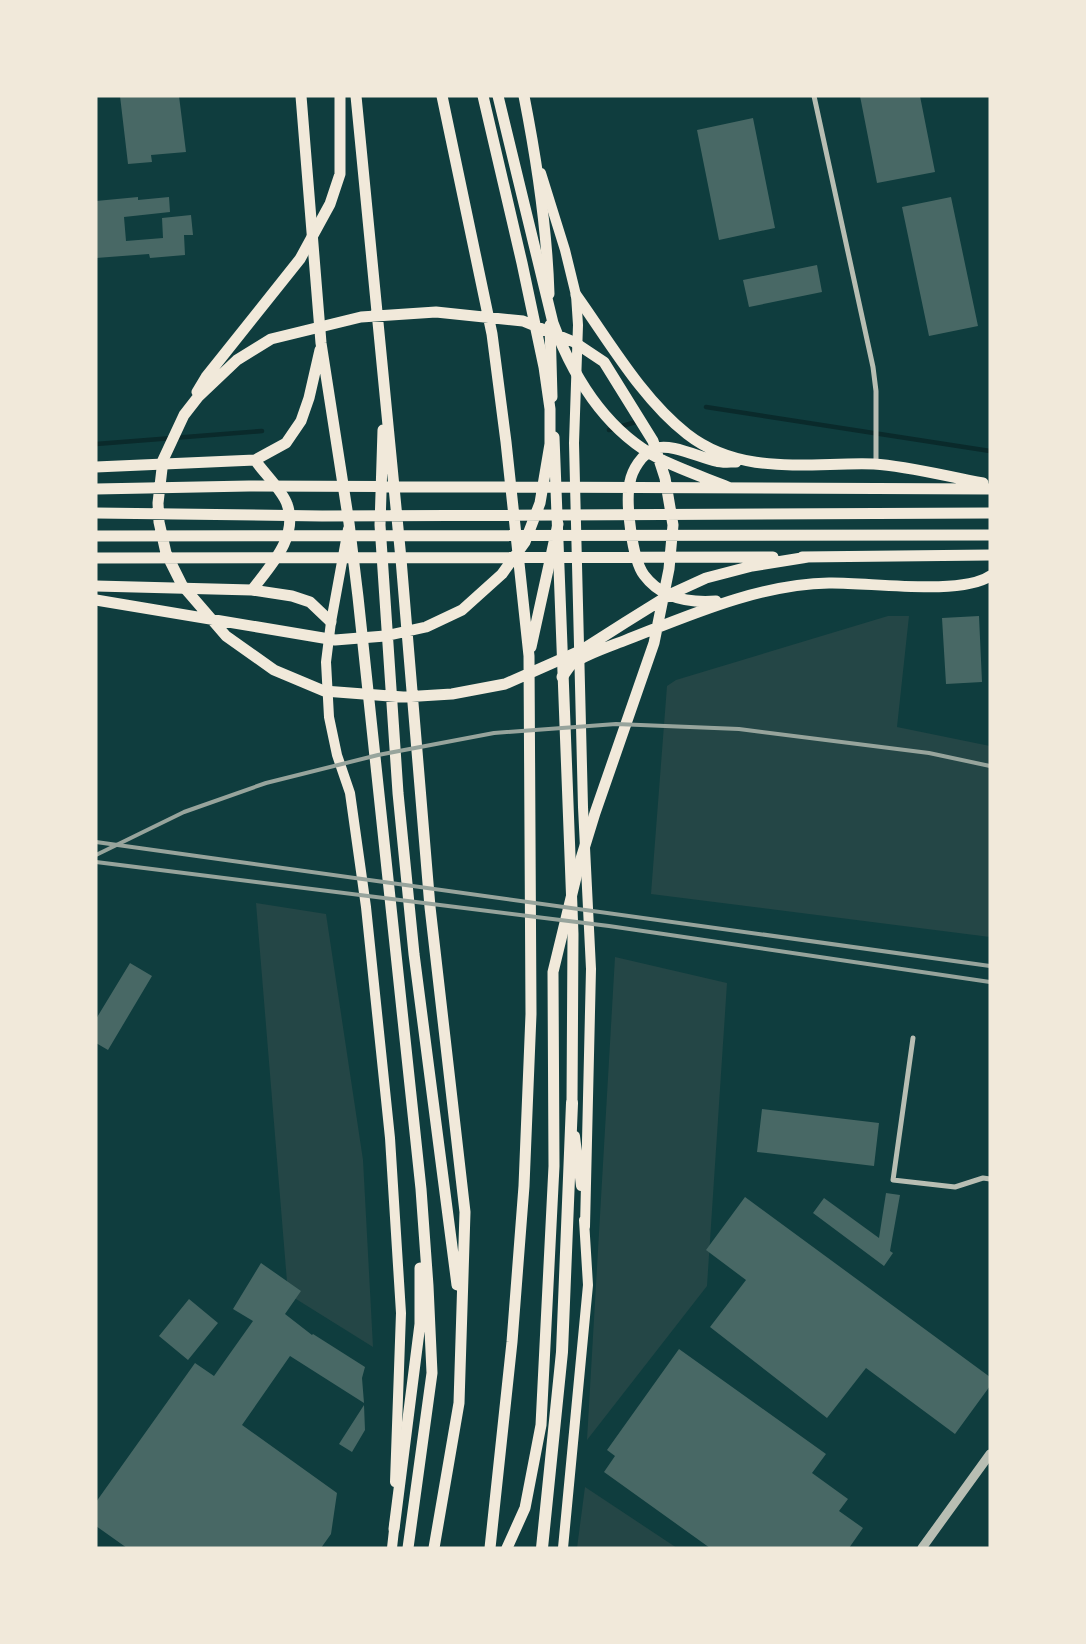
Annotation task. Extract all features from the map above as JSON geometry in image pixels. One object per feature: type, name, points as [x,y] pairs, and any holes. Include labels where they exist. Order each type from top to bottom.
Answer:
[{"type":"highway","points":[[542,1548],[562,1352],[572,1103]]},
{"type":"main road","points":[[301,96],[322,343],[349,523],[420,1189],[428,1286],[432,1373],[408,1548]]},
{"type":"main road","points":[[340,96],[340,174],[330,204],[300,259],[206,377],[184,415],[163,460],[158,503],[159,522],[166,553],[182,585],[226,636],[274,670],[324,691],[403,697],[452,694],[505,684],[582,650],[671,594],[706,578],[752,566],[808,557]]},
{"type":"main road","points":[[356,96],[402,569],[430,907],[465,1212],[459,1403],[434,1548]]},
{"type":"main road","points":[[442,96],[492,334],[506,442],[529,656],[531,1014],[524,1186],[512,1342],[491,1543]]},
{"type":"main road","points":[[96,600],[335,640],[385,636],[426,627],[462,610],[502,574],[525,542],[540,503],[550,444],[550,409],[544,367],[524,272],[482,96]]},
{"type":"main road","points":[[498,96],[539,273],[553,323],[565,356],[589,396],[619,430],[660,459],[735,489]]},
{"type":"main road","points":[[524,96],[536,156],[547,247],[573,934],[572,1103],[585,1227],[588,1286],[563,1548]]},
{"type":"main road","points":[[536,156],[565,250],[576,295],[578,324],[574,443],[579,651],[591,969],[585,1227]]},
{"type":"main road","points":[[576,295],[655,404],[688,435],[715,451],[747,463]]},
{"type":"main road","points":[[184,415],[198,397],[237,360],[271,339],[361,317],[436,312],[523,321],[574,342],[604,362],[649,434],[665,478],[673,524],[669,569],[654,643],[594,813],[579,864],[553,972],[554,1166],[541,1425],[525,1508],[507,1548]]},
{"type":"main road","points":[[96,467],[255,460],[286,443],[301,421],[309,398],[322,343]]},
{"type":"main road","points":[[384,380],[380,525],[398,793],[414,954],[461,1314]]},
{"type":"main road","points":[[736,599],[703,602],[674,598],[655,586],[643,574],[634,546],[629,483],[635,466],[654,449],[665,448],[697,454],[716,462],[876,464],[990,485]]},
{"type":"main road","points":[[252,590],[284,547],[290,520],[287,503],[255,460]]},
{"type":"main road","points":[[96,489],[259,486],[990,489]]},
{"type":"main road","points":[[96,513],[322,516],[990,513]]},
{"type":"main road","points":[[349,523],[331,622],[326,662],[329,717],[337,754],[350,793],[366,907],[390,1138],[401,1313],[394,1529]]},
{"type":"main road","points":[[529,656],[558,524]]},
{"type":"main road","points":[[96,536],[990,535]]},
{"type":"main road","points":[[96,558],[990,555]]},
{"type":"main road","points":[[562,678],[572,665],[600,651],[713,605],[736,599],[774,590],[827,583],[952,588],[982,582],[990,576]]},
{"type":"main road","points":[[96,586],[252,590],[292,596],[310,602],[331,622]]},
{"type":"main road","points":[[392,1548],[420,1324],[420,1189]]},
{"type":"street","points":[[814,96],[873,367],[876,392],[876,464]]},
{"type":"street","points":[[913,1038],[893,1180],[955,1187],[983,1178],[990,1179]]},
{"type":"street","points":[[922,1548],[990,1454]]},
{"type":"shaded area","points":[[888,616],[909,616],[897,727],[990,746],[990,937],[651,894],[667,686],[676,680]]},
{"type":"shaded area","points":[[256,903],[326,914],[363,1160],[373,1347],[288,1294]]},
{"type":"shaded area","points":[[615,957],[727,983],[707,1286],[587,1440]]},
{"type":"shaded area","points":[[585,1487],[677,1548],[577,1548]]},
{"type":"building","points":[[120,96],[179,96],[186,152],[151,155],[152,162],[128,164]]},
{"type":"building","points":[[860,96],[920,96],[935,172],[877,183]]},
{"type":"building","points":[[753,118],[775,228],[719,240],[697,130]]},
{"type":"building","points":[[138,197],[138,200],[169,197],[170,212],[124,217],[126,241],[163,238],[162,218],[191,215],[193,235],[184,235],[185,255],[150,258],[149,254],[96,258],[96,201]]},
{"type":"building","points":[[951,197],[978,326],[929,336],[902,207]]},
{"type":"building","points":[[817,265],[822,292],[749,307],[743,280]]},
{"type":"building","points":[[979,616],[982,682],[946,684],[942,618]]},
{"type":"building","points":[[130,963],[152,976],[108,1050],[96,1043],[96,1019]]},
{"type":"building","points":[[762,1109],[879,1123],[874,1166],[757,1152]]},
{"type":"building","points":[[886,1193],[900,1195],[890,1251],[893,1253],[884,1266],[813,1213],[824,1198],[879,1238]]},
{"type":"building","points":[[745,1197],[990,1377],[990,1386],[955,1434],[866,1368],[827,1418],[710,1327],[746,1280],[706,1250]]},
{"type":"building","points":[[261,1263],[301,1291],[285,1314],[312,1335],[365,1367],[362,1378],[364,1403],[290,1356],[242,1425],[337,1493],[331,1534],[321,1548],[127,1548],[96,1526],[96,1502],[195,1363],[214,1376],[253,1321],[233,1309]]},
{"type":"building","points":[[189,1299],[218,1323],[188,1360],[159,1336]]},
{"type":"building","points":[[679,1349],[826,1454],[812,1473],[848,1499],[839,1511],[863,1528],[849,1548],[710,1548],[604,1472],[615,1456],[607,1450]]},
{"type":"building","points":[[364,1405],[365,1430],[352,1452],[339,1444]]},
{"type":"waterway","points":[[706,407],[990,451]]},
{"type":"waterway","points":[[609,430],[639,421]]},
{"type":"waterway","points":[[96,444],[262,431]]},
{"type":"railway","points":[[96,855],[184,812],[266,783],[378,755],[494,733],[616,724],[739,729],[929,753],[990,766]]},
{"type":"railway","points":[[96,842],[990,966]]},
{"type":"railway","points":[[96,862],[609,926],[990,982]]}]
